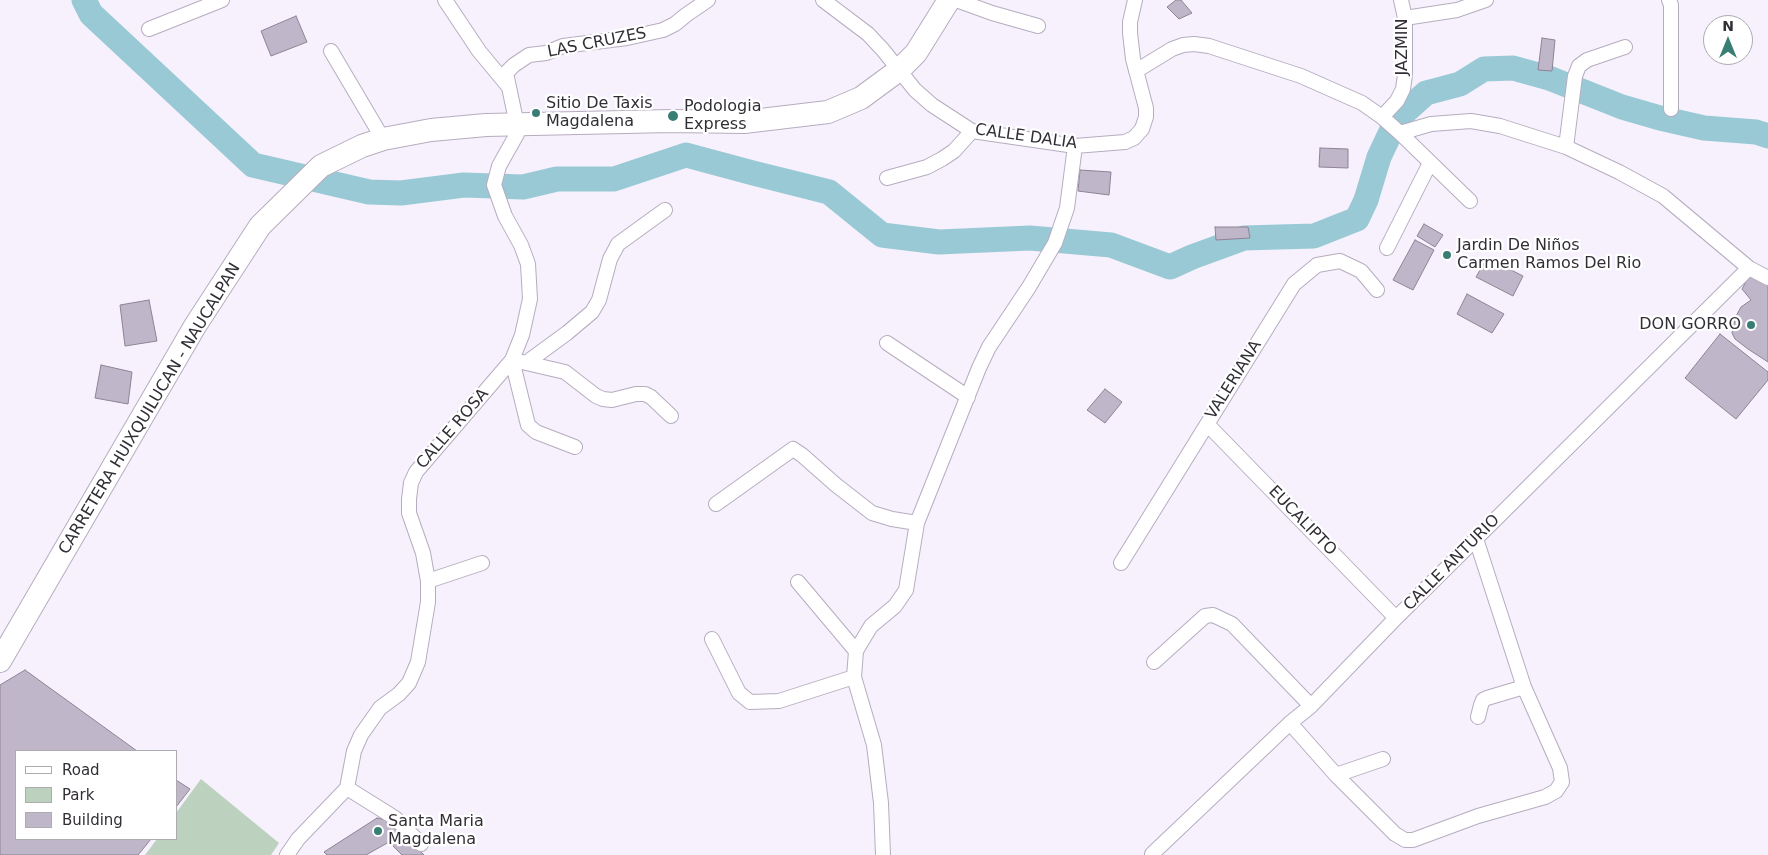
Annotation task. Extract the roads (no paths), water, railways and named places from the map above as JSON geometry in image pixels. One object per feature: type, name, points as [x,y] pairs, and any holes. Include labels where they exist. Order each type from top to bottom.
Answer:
[{"type":"main road","name":"CARRETERA HUIXQUILUCAN - NAUCALPAN","points":[[0,661],[195,326],[260,226],[321,166],[355,149],[383,139],[430,130],[486,125],[671,121],[744,122],[828,112],[861,98],[899,70],[916,53],[949,0]]},
{"type":"street","points":[[149,29],[222,0]]},
{"type":"street","points":[[445,0],[479,51],[508,86],[517,125]]},
{"type":"street","name":"LAS CRUZES","points":[[508,86],[506,74],[514,65],[529,55],[546,53],[563,46],[627,38],[664,30],[708,0]]},
{"type":"street","name":"CALLE DALIA","points":[[823,0],[868,34],[915,90],[932,105],[972,131],[1075,146],[1125,142],[1134,138],[1142,129],[1146,118],[1146,108],[1136,70]]},
{"type":"street","points":[[956,0],[992,13],[1038,26]]},
{"type":"street","points":[[1135,0],[1130,22],[1130,33],[1136,70],[1172,49],[1194,44],[1209,46],[1301,76],[1362,103],[1400,133],[1470,201]]},
{"type":"street","name":"JAZMIN","points":[[1382,118],[1397,101],[1405,75],[1405,18],[1401,0]]},
{"type":"street","points":[[1405,18],[1457,10],[1486,0]]},
{"type":"street","points":[[1669,0],[1671,4],[1671,109]]},
{"type":"street","points":[[1566,147],[1575,76],[1579,66],[1587,60],[1625,47]]},
{"type":"street","points":[[331,52],[383,139]]},
{"type":"street","points":[[1400,133],[1431,124],[1471,121],[1500,126],[1566,147],[1619,172],[1663,196],[1749,268],[1768,278]]},
{"type":"street","name":"CALLE ROSA","points":[[347,788],[354,751],[361,735],[380,708],[399,694],[409,683],[418,662],[428,602],[428,581],[423,553],[410,513],[411,483],[416,472],[512,360],[522,335],[530,299],[528,264],[521,245],[505,216],[494,185],[499,166],[517,137],[517,125]]},
{"type":"street","points":[[886,178],[927,167],[942,159],[954,150],[972,131]]},
{"type":"street","points":[[883,855],[881,803],[874,744],[854,677],[856,651],[871,626],[895,606],[906,590],[917,523],[968,396],[989,347],[1054,243],[1067,208],[1075,146]]},
{"type":"street","points":[[1387,248],[1430,163]]},
{"type":"street","points":[[526,362],[567,333],[592,312],[599,300],[610,259],[618,244],[665,210]]},
{"type":"street","name":"VALERIANA","points":[[1121,563],[1294,284],[1317,265],[1340,261],[1362,271],[1376,290]]},
{"type":"street","name":"CALLE ANTURIO","points":[[1152,854],[1290,723],[1311,706],[1396,618],[1749,268]]},
{"type":"street","points":[[887,344],[968,396]]},
{"type":"street","points":[[575,447],[536,432],[528,425],[512,360],[565,372],[603,400],[612,400],[636,394],[651,396],[671,416]]},
{"type":"street","name":"EUCALIPTO","points":[[1207,424],[1396,618]]},
{"type":"street","points":[[716,504],[793,449],[802,454],[836,485],[872,513],[892,519],[917,523]]},
{"type":"street","points":[[1290,723],[1336,775],[1395,834],[1405,840],[1413,840],[1478,816],[1545,797],[1556,791],[1562,782],[1560,768],[1524,687],[1476,539]]},
{"type":"street","points":[[428,581],[482,563]]},
{"type":"street","points":[[798,582],[856,651]]},
{"type":"street","points":[[1154,662],[1205,616],[1213,615],[1232,624],[1311,706]]},
{"type":"street","points":[[712,639],[739,694],[750,702],[779,701],[854,677]]},
{"type":"street","points":[[1478,717],[1483,700],[1524,687]]},
{"type":"street","points":[[1336,775],[1383,759]]},
{"type":"street","points":[[286,855],[347,788],[395,818],[421,844]]},
{"type":"waterway","points":[[84,0],[91,14],[253,165],[369,192],[401,193],[464,185],[523,187],[557,179],[614,179],[686,155],[829,192],[882,235],[939,242],[1030,238],[1111,245],[1170,267],[1244,238],[1314,236],[1357,219],[1366,200],[1379,157],[1397,119],[1426,93],[1460,84],[1484,69],[1513,68],[1549,78],[1622,107],[1660,118],[1704,128],[1756,132],[1768,136]]},
{"type":"place","name":"Sitio De Taxis Magdalena","points":[[536,113]]},
{"type":"place","name":"Podologia Express","points":[[673,116]]},
{"type":"place","name":"Jardin De Niños Carmen Ramos Del Rio","points":[[1447,255]]},
{"type":"place","name":"DON GORRO","points":[[1751,325]]},
{"type":"place","name":"Santa Maria Magdalena","points":[[378,831]]}]
